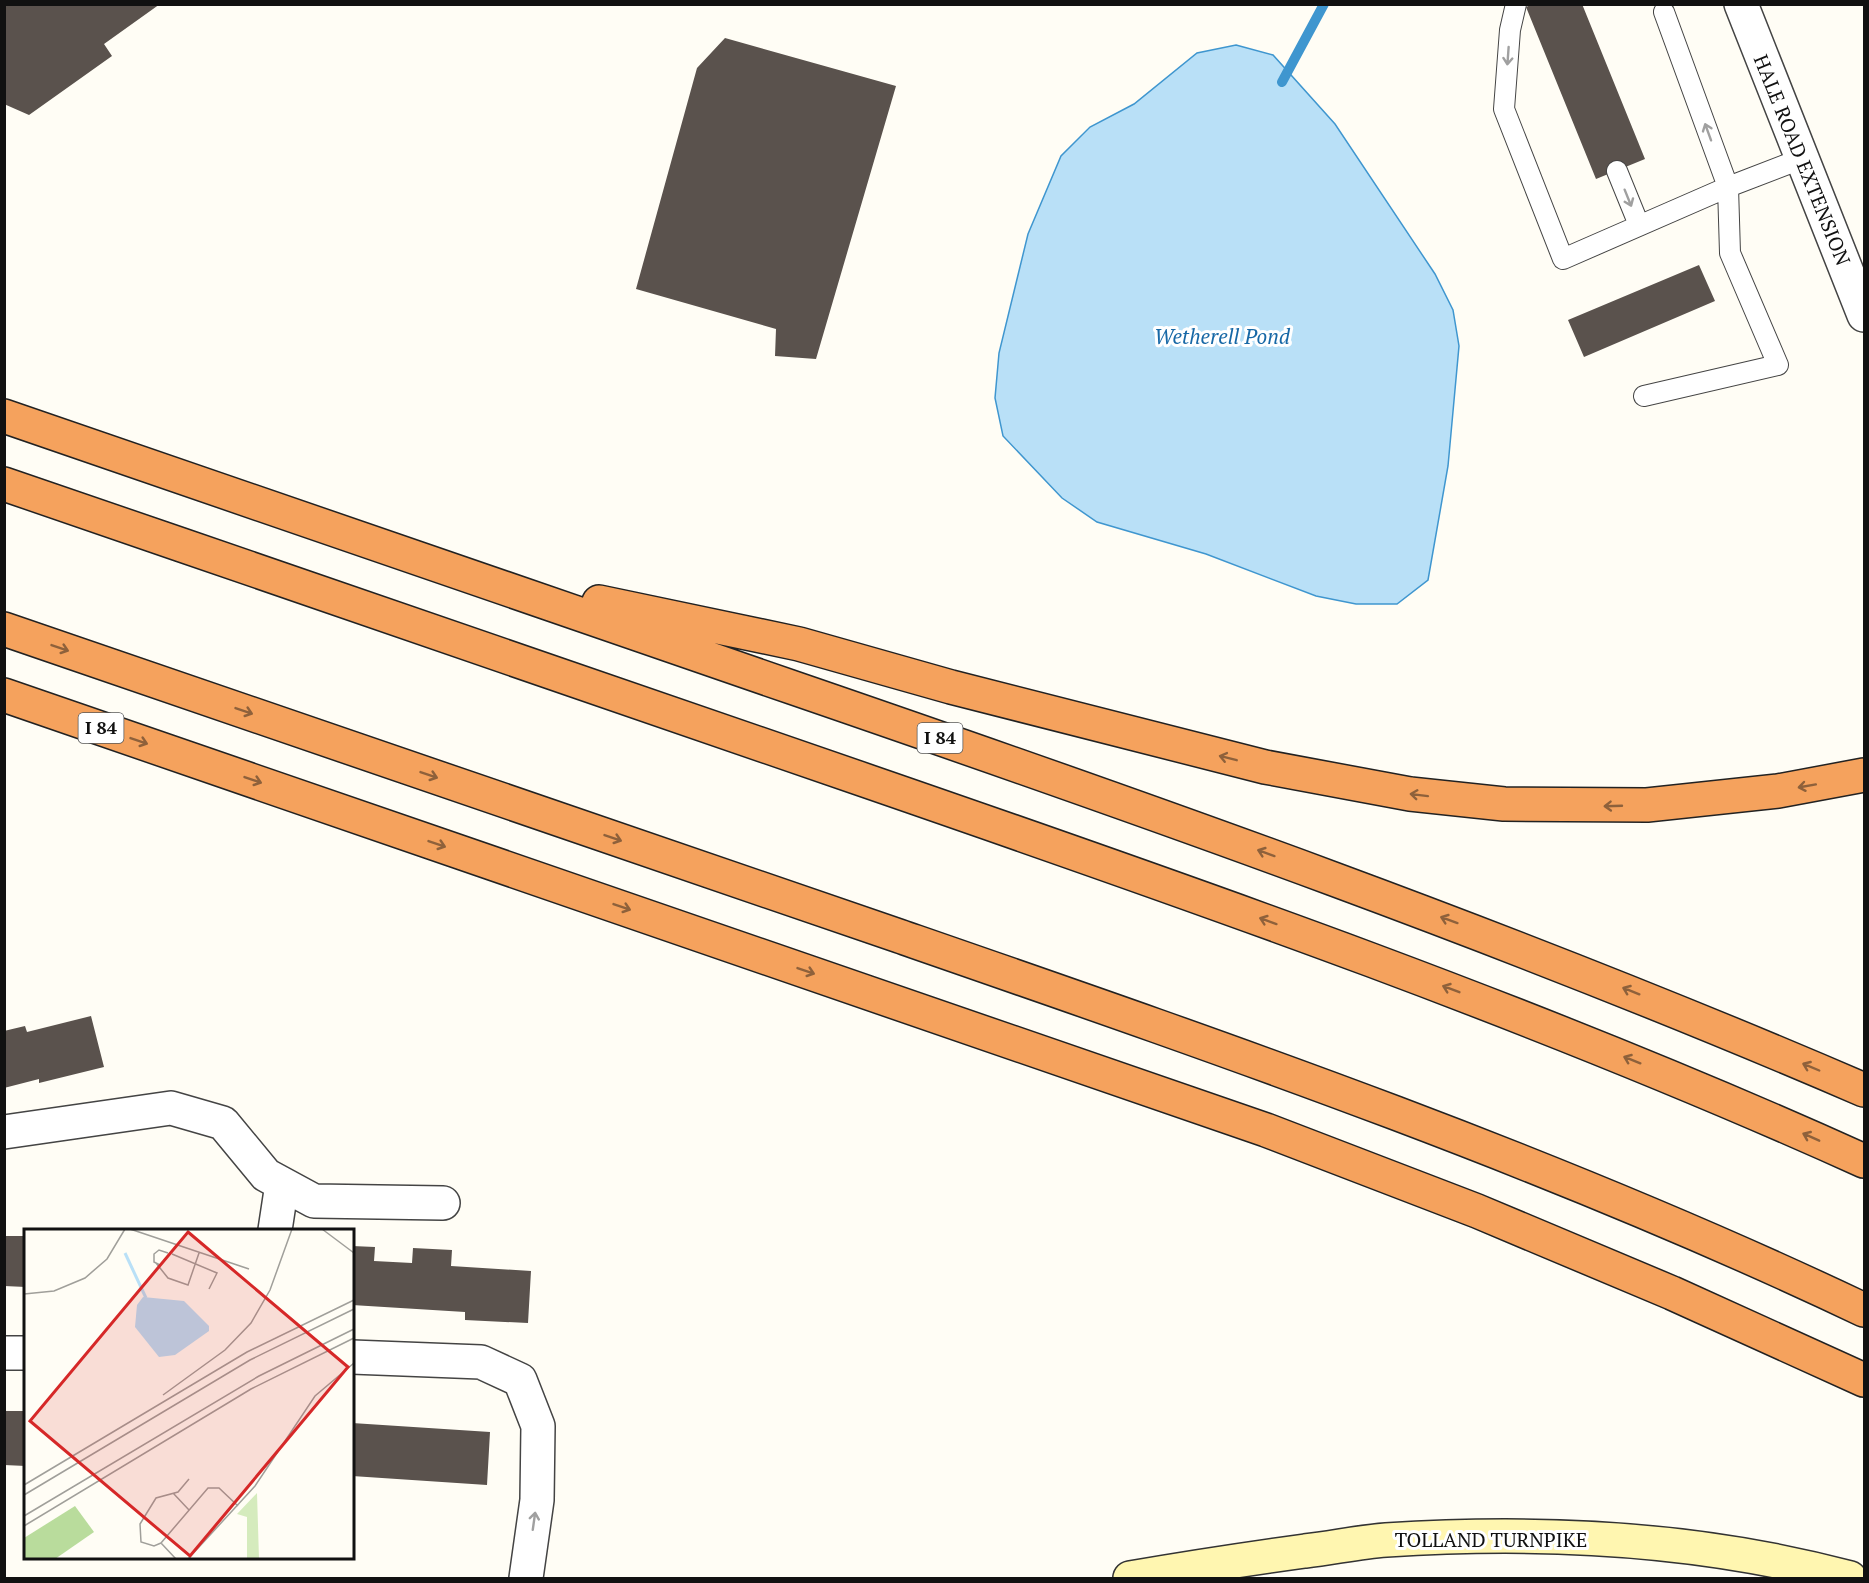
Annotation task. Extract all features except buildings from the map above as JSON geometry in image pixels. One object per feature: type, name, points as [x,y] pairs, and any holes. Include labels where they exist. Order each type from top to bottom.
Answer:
[{"type":"highway","name":"I 84","points":[[4,416],[1300,865],[1595,977],[1864,1090]]},
{"type":"highway","points":[[4,484],[1281,925],[1563,1032],[1735,1103],[1864,1161]]},
{"type":"highway","points":[[460,573],[799,644],[951,687],[1253,764],[1410,794],[1523,805],[1647,805],[1778,791],[1864,775]]},
{"type":"highway","points":[[4,629],[1073,996],[1256,1062],[1437,1130],[1642,1212],[1864,1311]]},
{"type":"highway","name":"I 84","points":[[4,695],[1277,1134],[1553,1243],[1672,1293],[1864,1380]]},
{"type":"street","name":"HALE ROAD EXTENSION","points":[[1741,4],[1864,315]]},
{"type":"street","points":[[4,1132],[171,1108],[223,1124],[266,1175],[314,1201],[443,1203]]},
{"type":"street","points":[[275,1229],[282,1184]]},
{"type":"street","points":[[4,1353],[24,1353]]},
{"type":"street","points":[[354,1357],[481,1362],[520,1380],[538,1426],[537,1500],[526,1578]]},
{"type":"street","name":"TOLLAND TURNPIKE","points":[[1130,1578],[1385,1540],[1536,1536],[1675,1545],[1808,1567],[1850,1578]]},
{"type":"lane","points":[[1516,4],[1510,30],[1504,109],[1563,258],[1728,187],[1801,159]]},
{"type":"lane","points":[[1644,396],[1778,365],[1730,252],[1728,187],[1664,12]]},
{"type":"lane","points":[[1617,171],[1639,225]]},
{"type":"water","name":"Wetherell Pond","points":[[1236,45],[1273,55],[1335,124],[1435,274],[1453,310],[1459,346],[1448,466],[1428,580],[1397,604],[1356,604],[1316,596],[1206,554],[1097,522],[1062,498],[1003,436],[995,398],[999,353],[1028,234],[1061,156],[1090,127],[1134,104],[1197,53]]},
{"type":"waterway","points":[[1282,82],[1324,4]]}]
